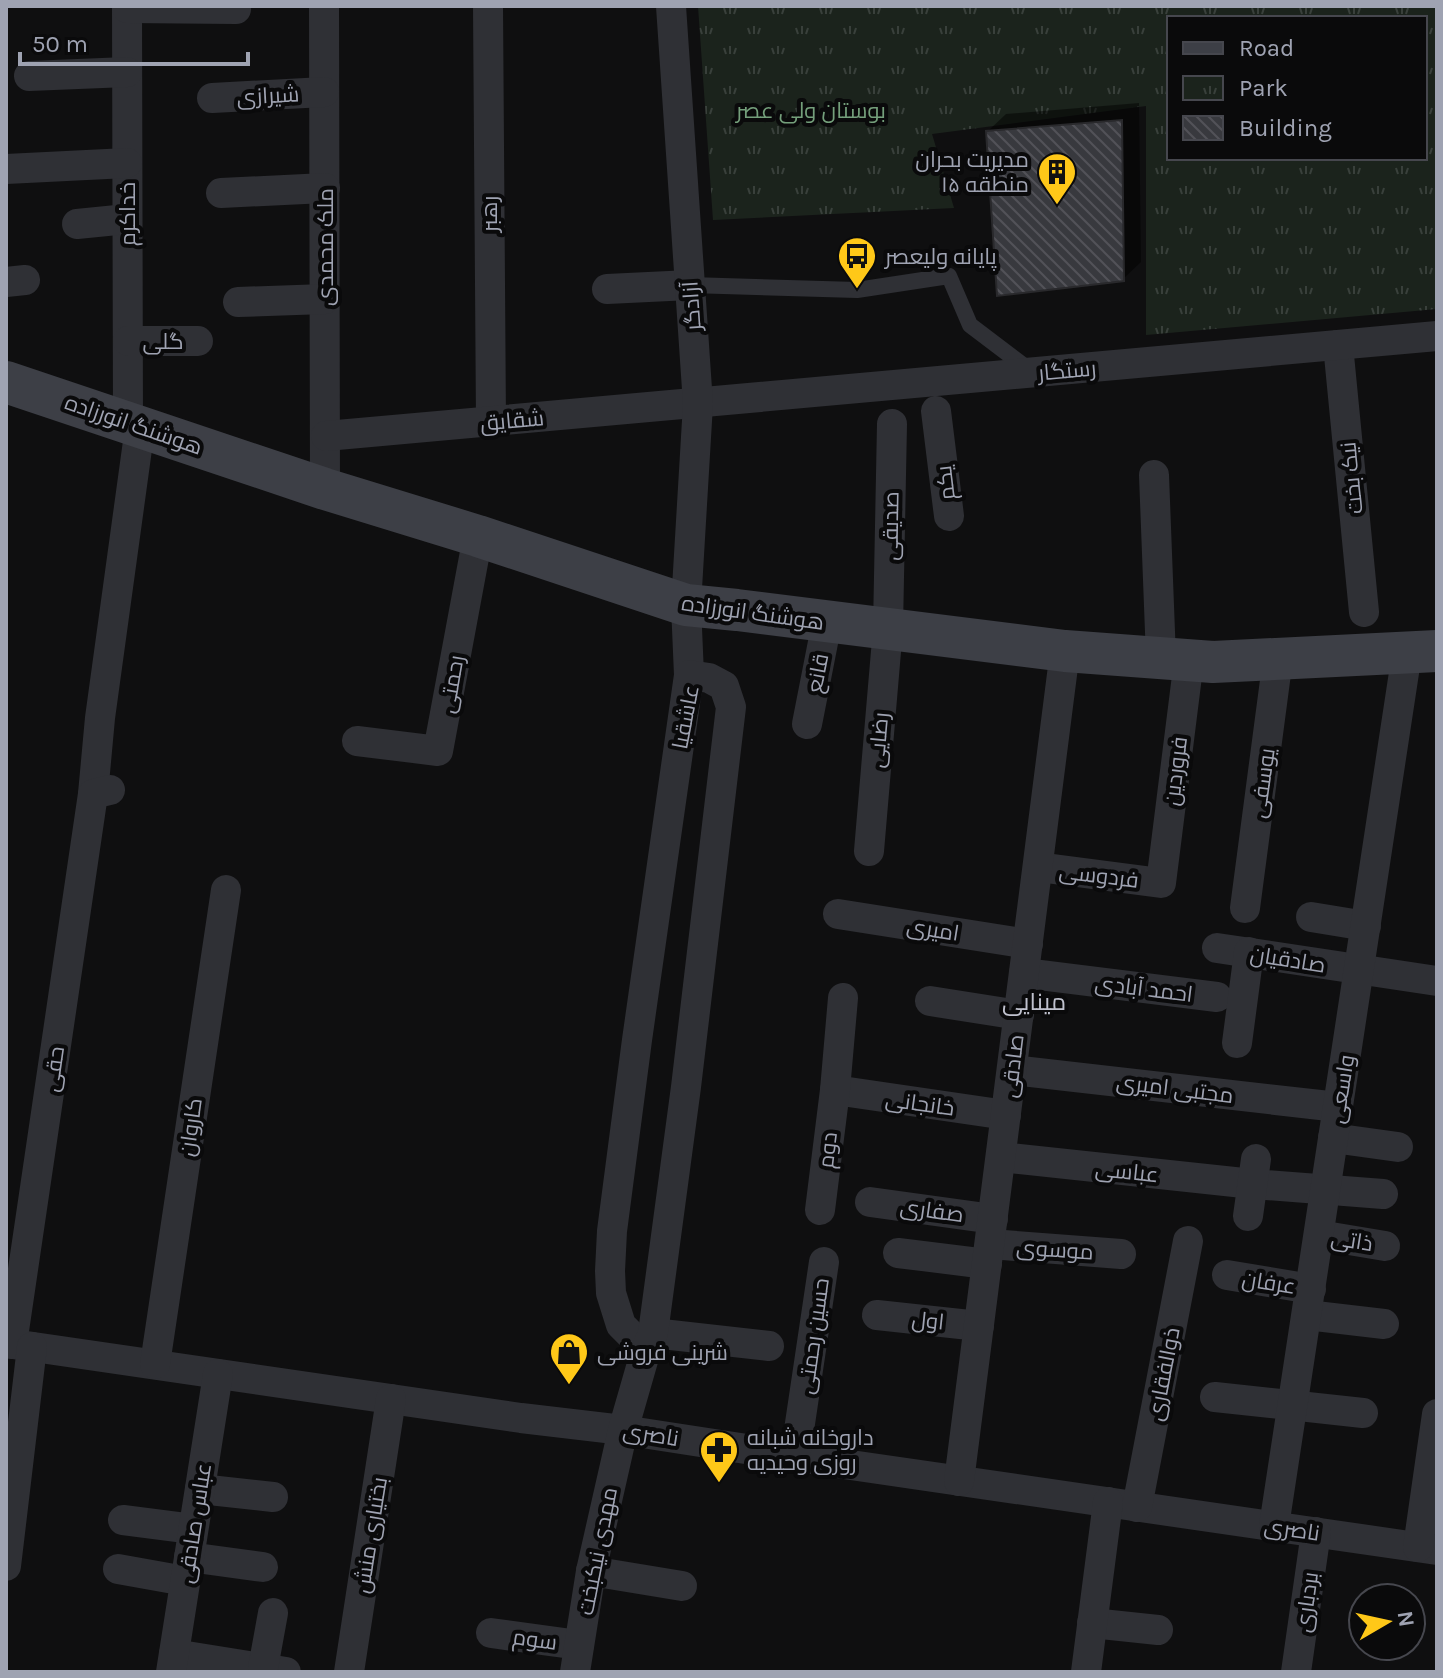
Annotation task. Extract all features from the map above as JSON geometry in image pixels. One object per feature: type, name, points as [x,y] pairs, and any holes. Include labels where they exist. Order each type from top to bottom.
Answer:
[{"type":"main road","name":"هوشنگ انورزاده","points":[[6,382],[686,605],[1065,651],[1213,662],[1422,652]]},
{"type":"street","name":"ملک محمدی","points":[[324,6],[325,489]]},
{"type":"street","name":"رهبر","points":[[488,6],[491,422]]},
{"type":"street","name":"آزادگر","points":[[671,6],[698,404],[686,605],[689,675]]},
{"type":"street","points":[[127,7],[236,9]]},
{"type":"street","name":"خداکرم","points":[[127,7],[128,341],[134,424]]},
{"type":"street","points":[[29,76],[127,72]]},
{"type":"street","name":"شیرازی","points":[[212,98],[324,92]]},
{"type":"street","points":[[6,169],[127,163]]},
{"type":"street","points":[[221,193],[325,188]]},
{"type":"street","points":[[77,224],[127,219]]},
{"type":"street","points":[[607,289],[690,285]]},
{"type":"street","points":[[238,302],[325,299]]},
{"type":"street","name":"رستگار","points":[[698,404],[1437,336]]},
{"type":"street","name":"گلی","points":[[128,341],[198,341]]},
{"type":"street","name":"نیک بخت","points":[[1338,345],[1364,612]]},
{"type":"street","name":"شقایق","points":[[326,436],[698,404]]},
{"type":"street","name":"یکم","points":[[936,411],[949,516]]},
{"type":"street","name":"حقی","points":[[6,1566],[17,1344],[102,792],[100,718],[134,424]]},
{"type":"street","name":"صدیقی","points":[[888,628],[892,424]]},
{"type":"street","name":"یکم","points":[[891,458],[941,450]]},
{"type":"street","name":"فروردین","points":[[1154,475],[1175,659],[1161,883]]},
{"type":"street","name":"رحمتی","points":[[357,741],[438,751],[478,536]]},
{"type":"street","name":"قانع","points":[[807,724],[827,622]]},
{"type":"street","name":"رضایی","points":[[869,851],[888,628]]},
{"type":"street","name":"صادقی","points":[[959,1481],[1065,651]]},
{"type":"street","name":"واسعی","points":[[1274,1526],[1366,926],[1422,652]]},
{"type":"street","name":"یوسفی","points":[[1245,908],[1278,658]]},
{"type":"street","name":"عاشقیا","points":[[623,1430],[649,1342],[688,1071],[731,707],[724,686],[709,678],[689,675],[612,1231],[611,1293],[621,1325],[649,1342]]},
{"type":"street","name":"فردوسی","points":[[1038,867],[1161,883]]},
{"type":"street","name":"کاروان","points":[[155,1364],[226,890]]},
{"type":"street","name":"امیری","points":[[838,914],[1026,958]]},
{"type":"street","points":[[1311,917],[1366,926]]},
{"type":"street","name":"صادقیان","points":[[1217,948],[1437,981]]},
{"type":"street","points":[[1237,1043],[1249,952]]},
{"type":"street","name":"احمد آبادی","points":[[1026,958],[1217,997]]},
{"type":"street","points":[[835,1090],[843,998]]},
{"type":"street","points":[[930,1001],[1019,1015]]},
{"type":"street","name":"مجتبی امیری","points":[[1012,1070],[1338,1107]]},
{"type":"street","name":"خانجانی","points":[[835,1090],[1006,1115]]},
{"type":"street","name":"دوم","points":[[820,1210],[835,1090]]},
{"type":"street","points":[[1333,1138],[1398,1147]]},
{"type":"street","name":"عباسی","points":[[1001,1157],[1255,1172],[1325,1190]]},
{"type":"street","points":[[1248,1216],[1255,1172]]},
{"type":"street","points":[[1325,1190],[1383,1194]]},
{"type":"street","name":"صفاری","points":[[870,1202],[990,1242]]},
{"type":"street","name":"ذاتی","points":[[1319,1235],[1385,1246]]},
{"type":"street","name":"ذوالفقاری","points":[[1086,1672],[1092,1623],[1188,1241]]},
{"type":"street","points":[[898,1253],[990,1242]]},
{"type":"street","name":"موسوی","points":[[990,1242],[1121,1254]]},
{"type":"street","name":"حسین رحمتی","points":[[795,1457],[824,1262]]},
{"type":"street","name":"عرفان","points":[[1227,1275],[1384,1324]]},
{"type":"street","name":"اول","points":[[877,1315],[979,1326]]},
{"type":"street","points":[[649,1342],[769,1346]]},
{"type":"street","name":"ناصری","points":[[17,1344],[1427,1549]]},
{"type":"street","name":"عباس صادقی","points":[[172,1663],[218,1374]]},
{"type":"street","points":[[1215,1397],[1363,1413]]},
{"type":"street","name":"بختیاری منش","points":[[349,1672],[391,1399]]},
{"type":"street","points":[[1427,1549],[1437,1414]]},
{"type":"street","name":"مهدی نیکبخت","points":[[577,1658],[591,1571],[623,1430]]},
{"type":"street","points":[[200,1489],[273,1497]]},
{"type":"street","points":[[123,1520],[189,1556]]},
{"type":"street","name":"بردباری","points":[[1296,1672],[1316,1532]]},
{"type":"street","points":[[118,1569],[189,1556],[263,1567]]},
{"type":"street","points":[[591,1571],[682,1586]]},
{"type":"street","points":[[172,1663],[275,1670],[273,1613]]},
{"type":"street","points":[[1092,1623],[1158,1630]]},
{"type":"street","name":"سوم","points":[[491,1633],[577,1658]]},
{"type":"lane","points":[[690,285],[857,290],[949,276],[970,325],[1033,373]]},
{"type":"green space","name":"بوستان ولی عصر","points":[[698,6],[1437,6],[1437,309],[1146,335],[1146,106],[932,134],[954,208],[713,220]]},
{"type":"building","name":"مدیریت بحران منطقه ۱۵","points":[[1122,120],[1124,281],[997,296],[986,131]]},
{"type":"place","name":"مدیریت بحران منطقه ۱۵","points":[[1057,206]]},
{"type":"place","name":"پایانه ولیعصر","points":[[857,290]]},
{"type":"place","name":"شرینی فروشی","points":[[569,1386]]},
{"type":"place","name":"داروخانه شبانه روزی وحیدیه","points":[[719,1484]]},
{"type":"district","name":"مینایی","points":[[1034,1002]]}]
